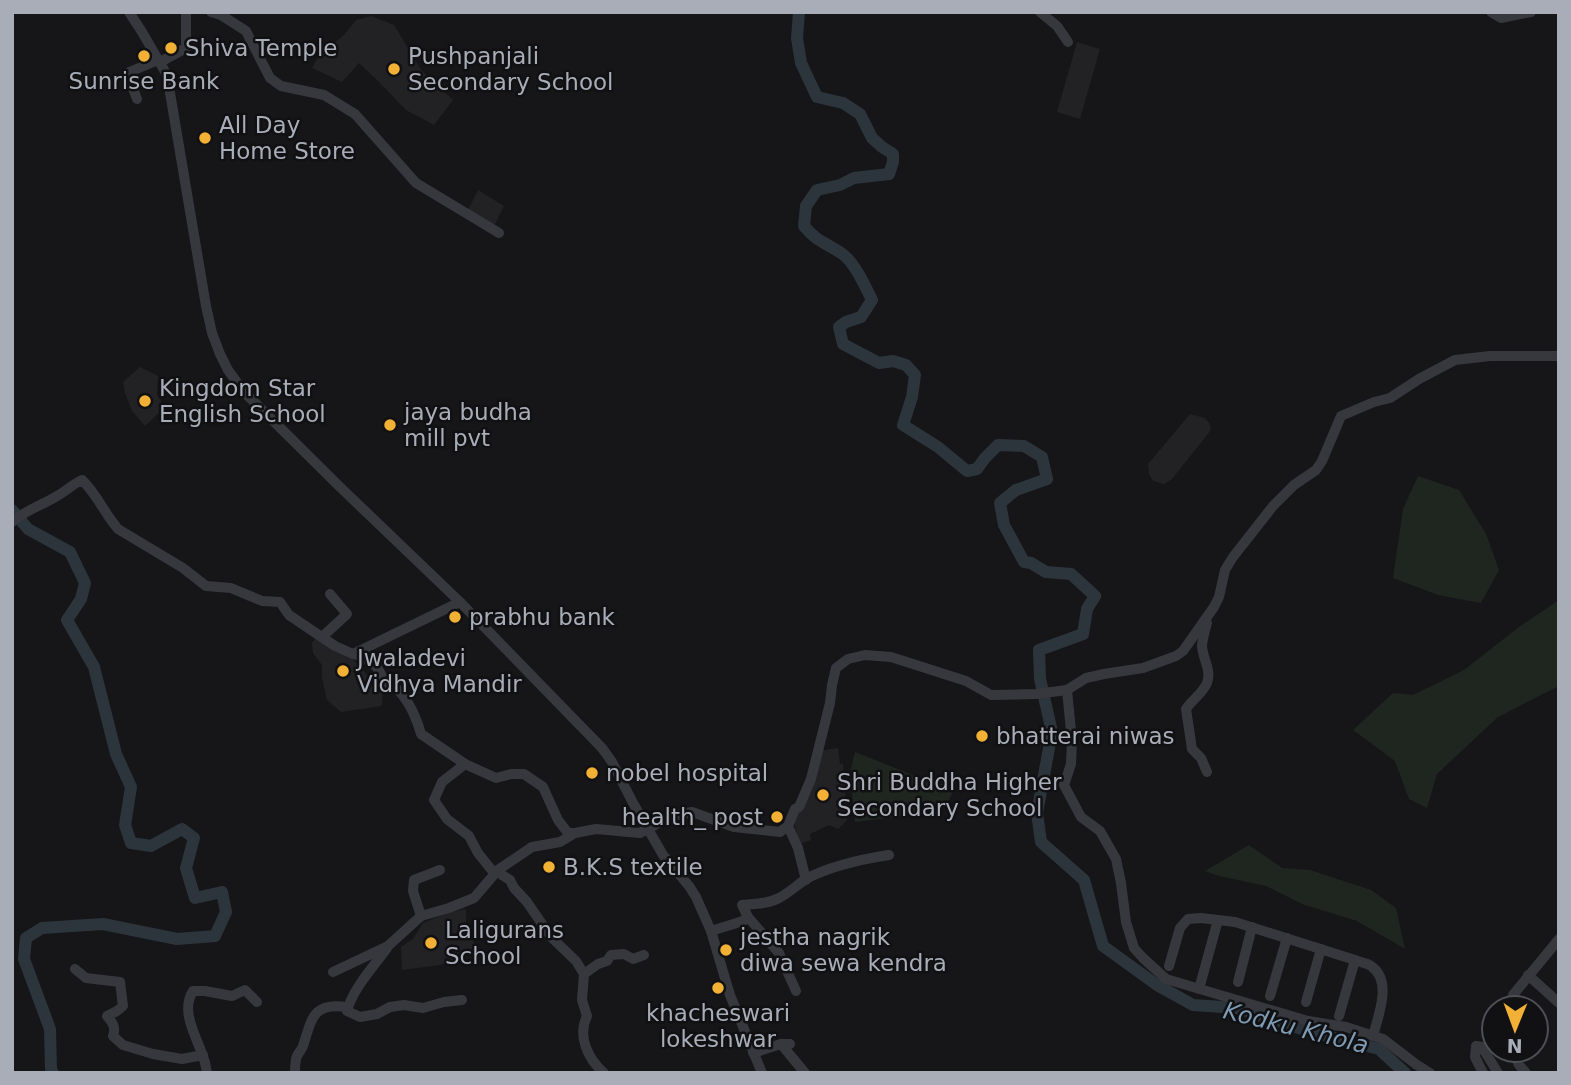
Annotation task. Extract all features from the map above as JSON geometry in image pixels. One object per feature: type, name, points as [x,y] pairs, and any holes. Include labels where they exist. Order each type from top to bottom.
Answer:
[{"type":"street","points":[[129,12],[159,61],[170,89],[212,333],[228,370],[244,392],[460,601],[602,748],[663,855],[689,886],[702,910],[711,931],[723,976],[762,1073]]},
{"type":"street","points":[[137,99],[127,73],[186,48],[186,12]]},
{"type":"street","points":[[211,12],[246,30],[270,78],[281,86],[324,95],[355,114],[416,183],[499,233]]},
{"type":"street","points":[[1040,12],[1057,26],[1068,42]]},
{"type":"street","points":[[1492,12],[1501,18],[1531,12]]},
{"type":"street","points":[[15,519],[82,480],[118,529],[183,568],[206,586],[231,588],[262,601],[280,602],[289,615],[335,646],[368,659],[381,670],[384,682],[391,683],[415,713],[421,734],[465,764],[496,779],[511,774],[524,774],[543,787],[558,820],[568,833],[596,829],[640,833],[671,816],[692,812],[734,827],[779,832],[788,826],[811,779],[836,668],[848,659],[865,655],[891,657],[966,681],[990,695],[1067,690],[1086,678],[1143,668],[1176,656],[1208,616],[1219,597],[1225,570],[1251,532],[1294,485],[1316,470],[1341,416],[1390,398],[1455,360],[1490,356],[1559,356]]},
{"type":"street","points":[[322,637],[347,614],[330,594]]},
{"type":"street","points":[[353,654],[460,601]]},
{"type":"street","points":[[1207,772],[1201,758],[1192,749],[1186,709],[1206,685],[1209,674],[1202,646],[1208,616]]},
{"type":"street","points":[[1067,690],[1072,741],[1071,764],[1064,785],[1082,817],[1100,831],[1116,859],[1126,922],[1134,948],[1143,958],[1166,979],[1383,1039],[1430,1073]]},
{"type":"street","points":[[465,764],[442,782],[434,800],[447,819],[469,836],[494,873],[497,871],[510,880],[551,937],[576,961],[583,974],[582,1000],[587,1016],[582,1025],[584,1041],[591,1059],[604,1073]]},
{"type":"street","points":[[788,826],[806,880]]},
{"type":"street","points":[[462,1000],[423,1008],[404,1005],[390,1007],[377,1014],[360,1017],[347,1012],[359,987],[388,946],[421,916],[474,898],[497,871],[532,847],[560,842],[575,833]]},
{"type":"street","points":[[796,991],[779,953],[748,917],[742,905],[779,899],[806,880],[866,859],[889,855]]},
{"type":"street","points":[[421,916],[412,891],[414,880],[440,870]]},
{"type":"street","points":[[711,931],[748,917]]},
{"type":"street","points":[[1170,966],[1180,928],[1188,919],[1201,918],[1235,922],[1372,966],[1381,979],[1384,993],[1373,1036]]},
{"type":"street","points":[[1199,989],[1219,920]]},
{"type":"street","points":[[1238,982],[1252,927]]},
{"type":"street","points":[[1270,996],[1287,938]]},
{"type":"street","points":[[1514,994],[1559,939]]},
{"type":"street","points":[[333,972],[388,946]]},
{"type":"street","points":[[1306,1002],[1321,949]]},
{"type":"street","points":[[583,974],[607,961],[611,955],[624,954],[633,959],[644,954]]},
{"type":"street","points":[[1339,1016],[1354,960]]},
{"type":"street","points":[[564,961],[576,961]]},
{"type":"street","points":[[75,968],[86,978],[120,982],[123,1006],[107,1016],[113,1022],[113,1036],[123,1045],[182,1059],[203,1055]]},
{"type":"street","points":[[1528,975],[1559,1003]]},
{"type":"street","points":[[207,1073],[203,1055],[191,1027],[188,1001],[193,991],[232,996],[244,990],[257,1002]]},
{"type":"street","points":[[295,1073],[296,1057],[302,1050],[310,1022],[317,1010],[326,1006],[348,1007]]},
{"type":"street","points":[[753,1053],[785,1044],[805,1073]]},
{"type":"street","points":[[1483,1073],[1475,1057],[1476,1046],[1482,1048],[1498,1073]]},
{"type":"shaded area","name":"Pushpanjali Secondary School","points":[[371,16],[394,25],[422,71],[453,100],[434,125],[406,110],[359,63],[342,82],[312,68],[320,54],[344,35],[356,20]]},
{"type":"shaded area","points":[[1077,42],[1100,49],[1080,119],[1057,112]]},
{"type":"shaded area","points":[[478,190],[504,206],[494,226],[467,212]]},
{"type":"shaded area","name":"Kingdom Star English School","points":[[140,367],[158,376],[157,395],[165,407],[145,426],[132,411],[123,382]]},
{"type":"shaded area","points":[[1190,414],[1205,418],[1211,430],[1172,479],[1164,484],[1153,481],[1148,464]]},
{"type":"shaded area","points":[[1418,476],[1459,490],[1486,534],[1499,570],[1481,603],[1438,595],[1393,578],[1403,509]]},
{"type":"shaded area","points":[[1559,600],[1559,686],[1498,717],[1437,774],[1427,808],[1409,799],[1395,761],[1353,730],[1393,693],[1413,695],[1464,670]]},
{"type":"shaded area","name":"Jwaladevi Vidhya Mandir","points":[[318,636],[351,657],[368,676],[383,687],[382,706],[341,712],[327,700],[322,665],[313,653],[312,643]]},
{"type":"shaded area","name":"Shri Buddha Higher Secondary School","points":[[838,748],[840,764],[843,764],[847,820],[838,829],[829,825],[810,834],[811,840],[800,844],[794,822],[818,751]]},
{"type":"shaded area","points":[[855,752],[933,783],[956,785],[948,802],[911,815],[855,822],[850,773]]},
{"type":"shaded area","points":[[1249,845],[1282,868],[1310,870],[1371,890],[1396,908],[1405,949],[1357,921],[1302,904],[1266,886],[1205,871]]},
{"type":"shaded area","name":"Laligurans School","points":[[466,909],[466,927],[477,948],[440,965],[402,970],[401,947],[413,939],[423,923]]},
{"type":"waterway","name":"Kodku Khola","points":[[799,12],[797,38],[801,63],[817,97],[843,103],[860,114],[872,138],[893,154],[889,174],[854,178],[840,185],[817,190],[806,206],[804,226],[846,257],[859,274],[872,300],[861,317],[839,327],[843,344],[879,363],[893,361],[906,365],[915,375],[912,397],[903,425],[938,447],[967,471],[977,469],[998,445],[1024,446],[1042,457],[1047,479],[1016,490],[1000,503],[1004,525],[1024,562],[1046,572],[1071,574],[1095,596],[1087,609],[1083,634],[1039,650],[1040,679],[1052,732],[1037,813],[1041,842],[1084,880],[1103,946],[1157,985],[1193,1005],[1237,1008],[1311,1032],[1379,1049],[1405,1073]]},
{"type":"waterway","points":[[12,510],[28,529],[70,552],[85,583],[81,599],[67,620],[94,667],[116,754],[131,787],[125,825],[131,843],[151,846],[182,829],[194,838],[186,868],[195,898],[222,892],[226,912],[215,936],[177,939],[103,924],[42,928],[26,938],[24,959],[50,1029],[53,1073]]},
{"type":"place","name":"Shiva Temple","points":[[171,48]]},
{"type":"place","name":"Sunrise Bank","points":[[144,56]]},
{"type":"place","name":"Pushpanjali Secondary School","points":[[394,69]]},
{"type":"place","name":"All Day Home Store","points":[[205,138]]},
{"type":"place","name":"Kingdom Star English School","points":[[145,401]]},
{"type":"place","name":"jaya budha mill pvt","points":[[390,425]]},
{"type":"place","name":"prabhu bank","points":[[455,617]]},
{"type":"place","name":"Jwaladevi Vidhya Mandir","points":[[343,671]]},
{"type":"place","name":"bhatterai niwas","points":[[982,736]]},
{"type":"place","name":"nobel hospital","points":[[592,773]]},
{"type":"place","name":"Shri Buddha Higher Secondary School","points":[[823,795]]},
{"type":"place","name":"health_ post","points":[[777,817]]},
{"type":"place","name":"B.K.S textile","points":[[549,867]]},
{"type":"place","name":"Laligurans School","points":[[431,943]]},
{"type":"place","name":"jestha nagrik diwa sewa kendra","points":[[726,950]]},
{"type":"place","name":"khacheswari lokeshwar","points":[[718,988]]}]
